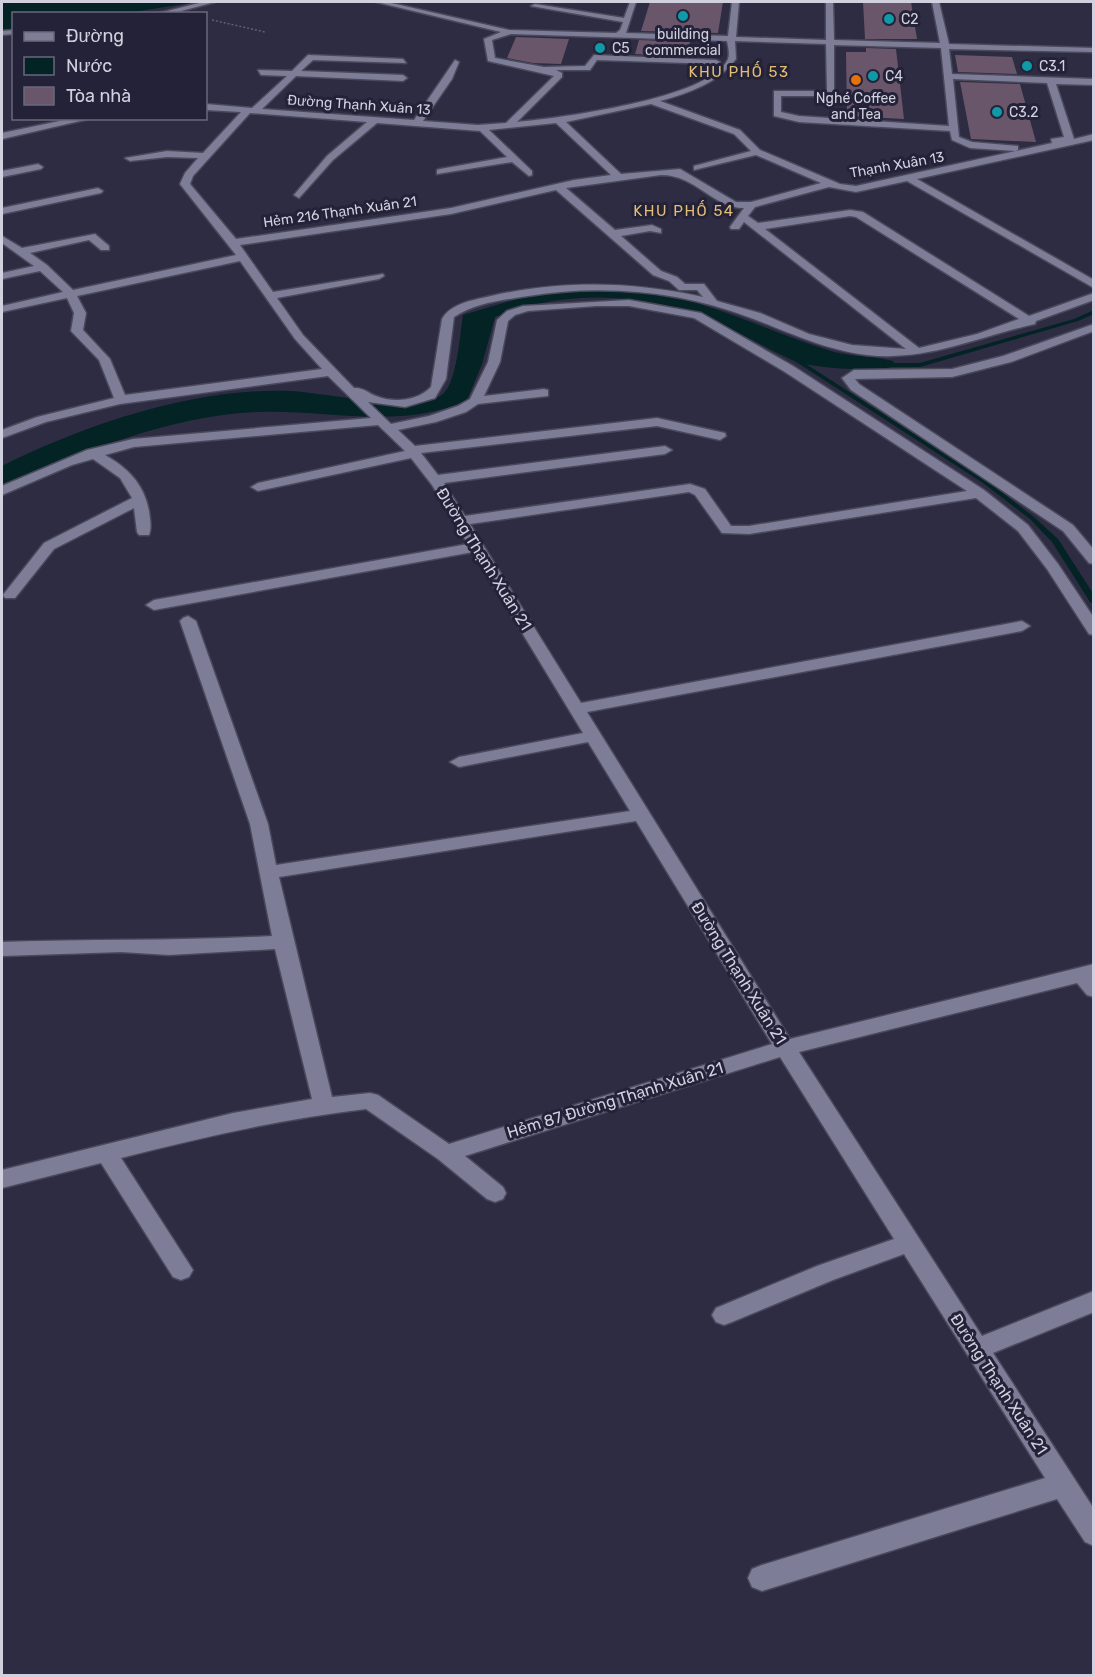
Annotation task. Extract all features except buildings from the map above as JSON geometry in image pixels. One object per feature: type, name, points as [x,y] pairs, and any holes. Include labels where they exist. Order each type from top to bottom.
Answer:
[{"type":"street","points":[[166,12],[211,2]]},
{"type":"street","points":[[379,2],[510,32],[731,41],[1094,50]]},
{"type":"street","points":[[617,35],[624,31],[633,2]]},
{"type":"street","points":[[509,124],[558,120],[652,101],[679,93],[723,70],[732,59],[731,41],[736,2]]},
{"type":"street","points":[[830,2],[831,94],[777,93],[777,114],[799,119],[954,129]]},
{"type":"street","points":[[936,2],[945,46],[955,138],[970,145],[1019,148],[1070,139],[1051,81]]},
{"type":"street","points":[[535,6],[628,21]]},
{"type":"street","points":[[509,124],[559,77],[550,71],[499,63],[491,59],[488,39],[510,32]]},
{"type":"street","points":[[663,96],[666,90],[707,70],[731,41]]},
{"type":"street","points":[[403,61],[333,54],[311,57],[251,111],[206,156],[188,175],[185,184],[233,243],[299,337],[330,372],[343,385],[385,403],[413,402],[434,395],[441,383],[441,353],[450,316],[459,309],[567,286],[613,285],[714,304],[753,314],[789,331],[835,346],[875,352],[917,352],[944,348],[1030,322],[1094,296]]},
{"type":"street","points":[[524,67],[578,70],[591,65],[594,57],[718,54]]},
{"type":"street","points":[[417,123],[447,80],[455,62]]},
{"type":"street","points":[[648,68],[707,70]]},
{"type":"street","points":[[261,72],[403,78]]},
{"type":"street","points":[[948,76],[1094,82]]},
{"type":"street","name":"Thạnh Xuân 13","points":[[652,101],[737,132],[757,152],[838,187],[856,189],[1094,137]]},
{"type":"street","name":"Đường Thạnh Xuân 13","points":[[207,108],[481,128],[509,124]]},
{"type":"street","points":[[2,136],[79,120]]},
{"type":"street","points":[[299,195],[330,158],[375,120]]},
{"type":"street","points":[[558,120],[618,177]]},
{"type":"street","points":[[11,126],[21,132]]},
{"type":"street","points":[[481,128],[529,173]]},
{"type":"street","points":[[1078,140],[1094,147]]},
{"type":"street","points":[[697,168],[757,152]]},
{"type":"street","points":[[130,158],[167,154],[206,156]]},
{"type":"street","points":[[440,172],[514,159]]},
{"type":"street","points":[[2,174],[38,167]]},
{"type":"street","name":"Hẻm 216 Thạnh Xuân 21","points":[[233,243],[451,211],[559,186],[680,171],[734,205],[751,206]]},
{"type":"street","points":[[909,178],[1094,285]]},
{"type":"street","points":[[735,227],[751,206],[809,191],[825,185],[826,181]]},
{"type":"street","points":[[559,186],[657,273],[673,279],[683,288],[700,286],[714,304]]},
{"type":"street","points":[[2,211],[98,191]]},
{"type":"street","points":[[755,226],[850,213],[859,214],[1030,322]]},
{"type":"street","points":[[742,216],[917,352]]},
{"type":"street","points":[[612,234],[652,228],[657,231]]},
{"type":"street","points":[[20,252],[91,236],[105,248]]},
{"type":"street","points":[[2,240],[43,267],[70,295],[80,313],[77,331],[105,359],[121,400]]},
{"type":"street","points":[[2,309],[243,257]]},
{"type":"street","points":[[2,276],[43,267]]},
{"type":"street","points":[[270,296],[379,276]]},
{"type":"street","points":[[475,402],[494,362],[504,320],[511,313],[527,308],[629,303],[697,315],[979,493],[1023,528],[1053,567],[1094,631]]},
{"type":"street","points":[[1094,327],[1006,359],[952,372],[854,374],[848,378],[855,387],[946,445],[1068,528],[1094,561]]},
{"type":"street","points":[[2,434],[43,418],[121,400],[330,372]]},
{"type":"street","name":"Đường Thạnh Xuân 21","points":[[343,385],[413,451],[462,521],[785,1048],[1094,1533]]},
{"type":"street","points":[[2,490],[92,453],[144,442],[432,419],[475,402],[544,393]]},
{"type":"street","points":[[258,487],[413,451],[657,422],[720,436]]},
{"type":"street","points":[[435,480],[665,450]]},
{"type":"street","points":[[92,453],[126,473],[139,500],[144,532]]},
{"type":"street","points":[[462,521],[690,488],[700,492],[727,530],[749,530],[979,493]]},
{"type":"street","points":[[10,595],[49,546],[139,500]]},
{"type":"street","points":[[154,605],[478,547]]},
{"type":"street","points":[[188,621],[259,824],[283,942],[324,1106]]},
{"type":"street","points":[[577,709],[1022,626]]},
{"type":"street","points":[[459,762],[593,736]]},
{"type":"street","points":[[269,872],[641,814]]},
{"type":"street","points":[[2,949],[121,945],[170,948],[283,942]]},
{"type":"street","name":"Hẻm 87 Đường Thạnh Xuân 21","points":[[446,1153],[785,1048],[1089,979]]},
{"type":"street","points":[[2,1179],[233,1121],[296,1109],[370,1101],[446,1153],[495,1193]]},
{"type":"street","points":[[106,1153],[180,1270]]},
{"type":"street","points":[[724,1315],[909,1243]]},
{"type":"street","points":[[976,1348],[1094,1301]]},
{"type":"street","points":[[762,1578],[1063,1485]]},
{"type":"path","points":[[207,19],[265,32]]},
{"type":"water","points":[[2,2],[196,2],[134,12],[12,12],[12,30],[2,31]]},
{"type":"water","points":[[581,290],[636,291],[687,300],[834,352],[893,361],[896,366],[859,369],[814,366],[792,360],[714,321],[688,311],[633,300],[576,298],[521,308],[495,317],[482,364],[467,400],[442,409],[416,415],[390,417],[257,412],[193,420],[126,438],[61,462],[2,489],[2,466],[69,436],[105,423],[180,402],[255,391],[291,391],[394,402],[431,399],[443,394],[452,379],[463,315],[527,296]]},
{"type":"waterway","points":[[885,365],[920,365],[1076,320],[1094,312]]},
{"type":"waterway","points":[[789,355],[985,482],[1032,518],[1055,541],[1094,602]]},
{"type":"place","name":"building commercial","points":[[683,16]]},
{"type":"place","name":"С2","points":[[889,19]]},
{"type":"place","name":"C5","points":[[600,48]]},
{"type":"place","name":"С3.1","points":[[1027,66]]},
{"type":"place","name":"C4","points":[[873,76]]},
{"type":"place","name":"Nghé Coffee and Tea","points":[[856,80]]},
{"type":"place","name":"C3.2","points":[[997,112]]},
{"type":"district","name":"KHU PHỐ 53","points":[[739,72]]},
{"type":"district","name":"KHU PHỐ 54","points":[[684,211]]}]
